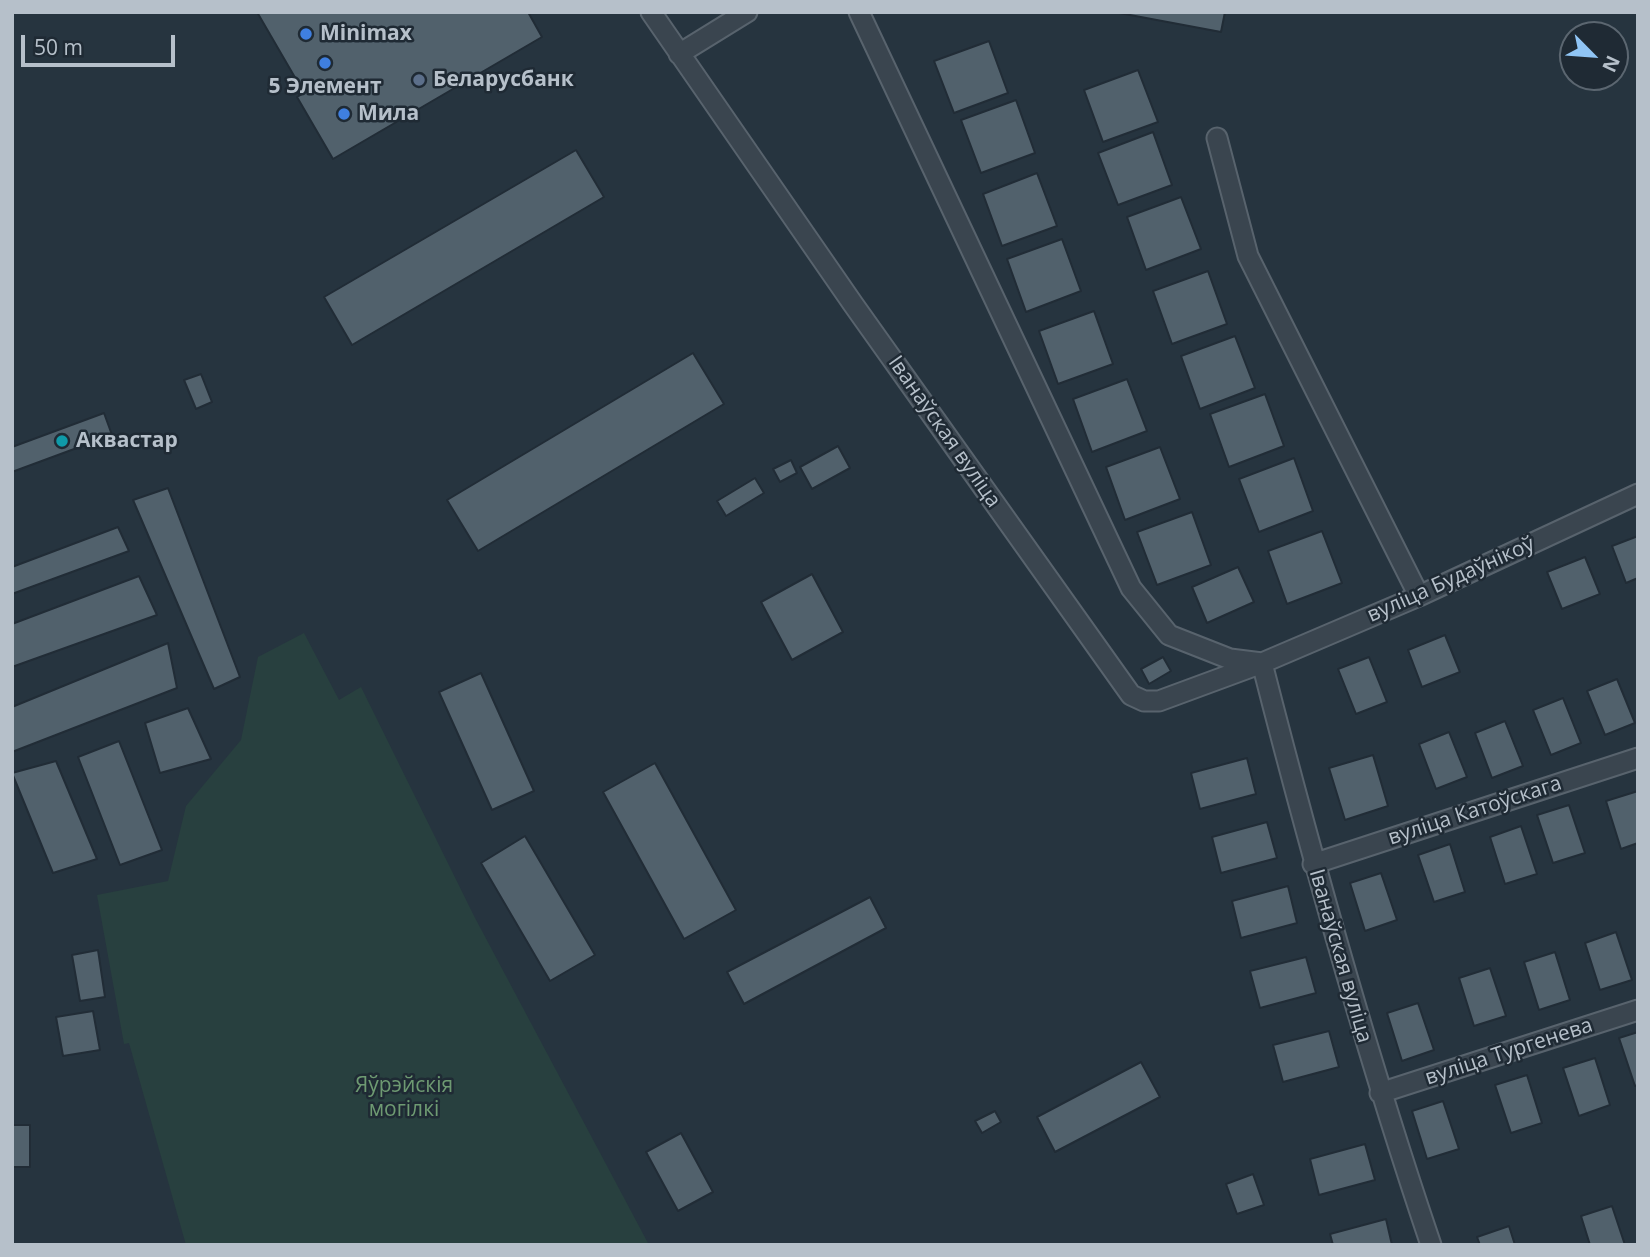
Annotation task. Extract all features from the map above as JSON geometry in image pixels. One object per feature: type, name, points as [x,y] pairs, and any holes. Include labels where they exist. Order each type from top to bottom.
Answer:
[{"type":"street","name":"Іванаўская вуліца","points":[[651,12],[1131,695],[1144,701],[1159,701],[1262,663],[1313,864],[1380,1093],[1431,1245]]},
{"type":"street","points":[[678,54],[747,12]]},
{"type":"street","points":[[859,12],[1131,589],[1169,635],[1230,659],[1262,663]]},
{"type":"street","points":[[1217,138],[1248,256],[1419,596]]},
{"type":"street","name":"вуліца Будаўнікоў","points":[[1262,663],[1419,596],[1638,494]]},
{"type":"street","name":"вуліца Катоўскага","points":[[1313,864],[1638,758]]},
{"type":"street","name":"вуліца Тургенева","points":[[1380,1093],[1638,1010]]},
{"type":"green space","name":"Яўрэйскія могілкі","points":[[304,633],[339,700],[361,687],[474,916],[649,1245],[186,1245],[129,1043],[124,1044],[97,895],[168,881],[186,806],[241,740],[258,657]]},
{"type":"building","points":[[257,12],[528,12],[542,37],[333,159],[297,97],[304,93]]},
{"type":"building","points":[[1114,12],[1225,12],[1221,32]]},
{"type":"building","points":[[989,41],[1008,93],[954,113],[934,61]]},
{"type":"building","points":[[1138,70],[1158,122],[1103,142],[1084,90]]},
{"type":"building","points":[[1016,100],[1035,153],[981,173],[961,120]]},
{"type":"building","points":[[1153,132],[1172,185],[1118,205],[1098,153]]},
{"type":"building","points":[[576,150],[604,197],[352,345],[324,297]]},
{"type":"building","points":[[1037,173],[1057,226],[1002,246],[983,194]]},
{"type":"building","points":[[1181,197],[1201,249],[1146,270],[1127,217]]},
{"type":"building","points":[[1062,239],[1081,291],[1026,312],[1007,259]]},
{"type":"building","points":[[1208,271],[1227,324],[1172,344],[1153,291]]},
{"type":"building","points":[[1094,311],[1113,364],[1058,384],[1039,331]]},
{"type":"building","points":[[1235,336],[1255,388],[1200,409],[1181,356]]},
{"type":"building","points":[[693,353],[724,404],[478,551],[447,500]]},
{"type":"building","points":[[201,374],[212,402],[196,409],[184,380]]},
{"type":"building","points":[[1127,379],[1147,431],[1092,452],[1073,399]]},
{"type":"building","points":[[1265,394],[1284,446],[1229,467],[1210,414]]},
{"type":"building","name":"Аквастар","points":[[104,413],[112,435],[12,472],[12,447]]},
{"type":"building","points":[[838,446],[850,468],[812,489],[800,467]]},
{"type":"building","points":[[1160,447],[1180,499],[1125,520],[1106,467]]},
{"type":"building","points":[[1294,458],[1313,511],[1259,532],[1239,479]]},
{"type":"building","points":[[791,460],[797,473],[780,482],[773,469]]},
{"type":"building","points":[[755,478],[764,493],[726,516],[717,501]]},
{"type":"building","points":[[168,488],[240,677],[214,689],[133,500]]},
{"type":"building","points":[[1192,512],[1211,565],[1157,585],[1137,532]]},
{"type":"building","points":[[118,527],[129,551],[12,594],[12,567]]},
{"type":"building","points":[[1322,531],[1342,583],[1287,604],[1268,551]]},
{"type":"building","points":[[1638,536],[1638,578],[1626,583],[1612,546]]},
{"type":"building","points":[[1585,557],[1600,594],[1562,609],[1547,572]]},
{"type":"building","points":[[1238,567],[1254,602],[1207,623],[1192,587]]},
{"type":"building","points":[[812,574],[843,632],[792,660],[761,602]]},
{"type":"building","points":[[139,576],[157,615],[12,667],[12,624]]},
{"type":"building","points":[[1445,635],[1460,672],[1422,687],[1408,650]]},
{"type":"building","points":[[168,643],[177,688],[12,752],[12,707]]},
{"type":"building","points":[[1163,657],[1171,671],[1149,684],[1141,669]]},
{"type":"building","points":[[1369,657],[1387,702],[1356,714],[1338,669]]},
{"type":"building","points":[[481,673],[534,791],[492,810],[439,692]]},
{"type":"building","points":[[1617,679],[1635,723],[1605,735],[1587,691]]},
{"type":"building","points":[[1563,698],[1581,743],[1551,755],[1533,710]]},
{"type":"building","points":[[188,708],[211,759],[160,773],[145,723]]},
{"type":"building","points":[[1505,721],[1523,766],[1492,778],[1475,733]]},
{"type":"building","points":[[1449,732],[1467,777],[1436,789],[1419,744]]},
{"type":"building","points":[[119,741],[162,850],[120,865],[78,757]]},
{"type":"building","points":[[1373,755],[1388,806],[1345,820],[1329,768]]},
{"type":"building","points":[[1247,758],[1256,794],[1200,809],[1191,773]]},
{"type":"building","points":[[56,761],[97,859],[53,873],[12,773]]},
{"type":"building","points":[[655,763],[736,910],[684,939],[603,792]]},
{"type":"building","points":[[1638,791],[1638,843],[1621,849],[1606,801]]},
{"type":"building","points":[[1569,805],[1585,853],[1553,863],[1537,815]]},
{"type":"building","points":[[1267,822],[1277,858],[1221,873],[1212,837]]},
{"type":"building","points":[[1521,826],[1537,874],[1505,884],[1490,837]]},
{"type":"building","points":[[525,836],[595,955],[550,981],[481,863]]},
{"type":"building","points":[[1450,844],[1465,892],[1434,902],[1418,855]]},
{"type":"building","points":[[1381,873],[1397,920],[1365,931],[1350,883]]},
{"type":"building","points":[[1288,886],[1297,923],[1241,938],[1232,901]]},
{"type":"building","points":[[870,897],[886,928],[744,1004],[727,972]]},
{"type":"building","points":[[1616,932],[1632,980],[1600,990],[1585,943]]},
{"type":"building","points":[[98,950],[105,997],[80,1001],[72,955]]},
{"type":"building","points":[[1555,952],[1570,1000],[1539,1010],[1524,962]]},
{"type":"building","points":[[1306,957],[1316,993],[1260,1008],[1250,971]]},
{"type":"building","points":[[1490,968],[1506,1016],[1474,1026],[1459,978]]},
{"type":"building","points":[[1418,1003],[1434,1050],[1402,1061],[1387,1013]]},
{"type":"building","points":[[93,1011],[100,1050],[63,1056],[56,1017]]},
{"type":"building","points":[[1329,1031],[1339,1067],[1283,1082],[1273,1045]]},
{"type":"building","points":[[1638,1032],[1638,1085],[1635,1086],[1619,1038]]},
{"type":"building","points":[[1595,1058],[1610,1105],[1579,1116],[1563,1068]]},
{"type":"building","points":[[1141,1062],[1160,1097],[1055,1152],[1037,1117]]},
{"type":"building","points":[[1527,1075],[1542,1123],[1511,1133],[1495,1085]]},
{"type":"building","points":[[1443,1101],[1459,1149],[1427,1159],[1412,1111]]},
{"type":"building","points":[[995,1111],[1001,1122],[982,1133],[975,1121]]},
{"type":"building","points":[[12,1125],[30,1125],[30,1167],[12,1167]]},
{"type":"building","points":[[681,1133],[713,1192],[678,1211],[646,1152]]},
{"type":"building","points":[[1365,1144],[1375,1180],[1319,1195],[1310,1159]]},
{"type":"building","points":[[1253,1174],[1264,1205],[1237,1214],[1226,1184]]},
{"type":"building","points":[[1612,1206],[1625,1245],[1590,1245],[1581,1216]]},
{"type":"building","points":[[1386,1219],[1392,1245],[1333,1245],[1330,1234]]},
{"type":"building","points":[[1509,1226],[1515,1245],[1480,1245],[1477,1237]]},
{"type":"place","name":"Minimax","points":[[306,34]]},
{"type":"place","name":"5 Элемент","points":[[325,63]]},
{"type":"place","name":"Беларусбанк","points":[[419,80]]},
{"type":"place","name":"Мила","points":[[344,114]]},
{"type":"place","name":"Аквастар","points":[[62,441]]}]
